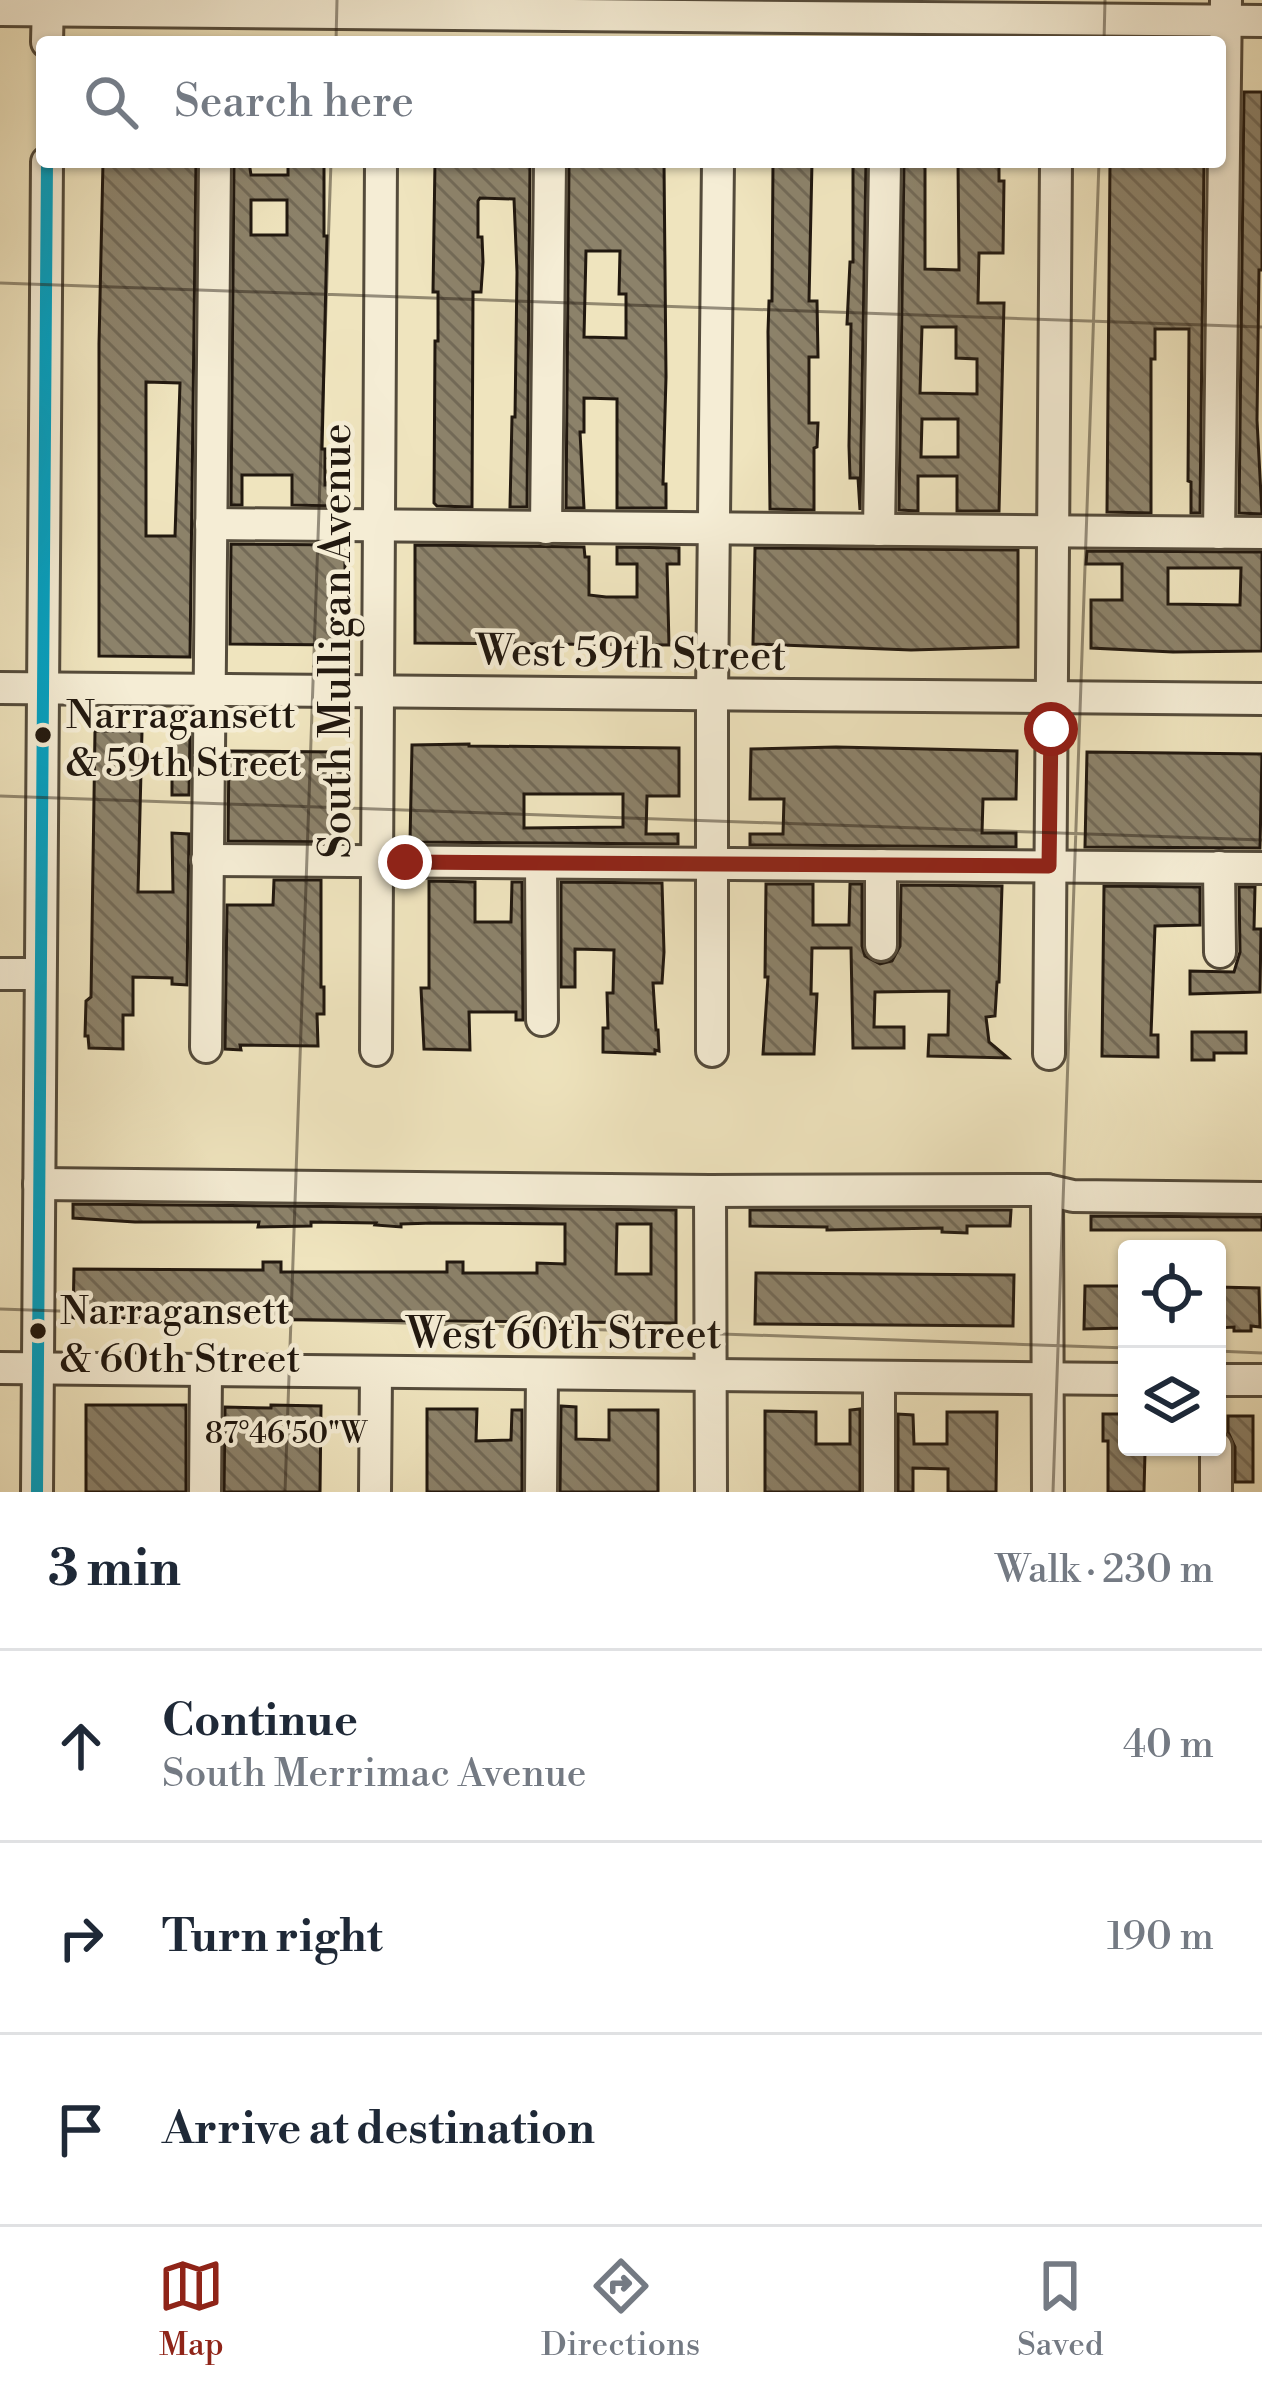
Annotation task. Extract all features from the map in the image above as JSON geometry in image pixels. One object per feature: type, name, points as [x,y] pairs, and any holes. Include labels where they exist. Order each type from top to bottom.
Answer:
[{"type":"street","points":[[0,10],[48,18],[216,27],[551,28],[720,19],[1057,20],[1226,10],[1262,21]]},
{"type":"street","points":[[37,1492],[46,168]]},
{"type":"street","points":[[206,1046],[215,168]]},
{"type":"street","name":"South Mulligan Avenue","points":[[376,1049],[381,168]]},
{"type":"street","points":[[546,528],[550,168]]},
{"type":"street","points":[[712,1051],[718,168]]},
{"type":"street","points":[[878,530],[885,168]]},
{"type":"street","points":[[1049,1054],[1056,168]]},
{"type":"street","points":[[1219,533],[1224,168]]},
{"type":"street","points":[[212,524],[1262,533]]},
{"type":"street","name":"West 59th Street","points":[[0,688],[1262,699]]},
{"type":"street","points":[[207,860],[1262,868]]},
{"type":"street","points":[[541,863],[542,1020]]},
{"type":"street","points":[[880,945],[881,865]]},
{"type":"street","points":[[1219,867],[1220,952]]},
{"type":"street","points":[[0,974],[40,974]]},
{"type":"street","points":[[39,1184],[1047,1190],[1073,1196],[1262,1198]]},
{"type":"street","points":[[1047,1190],[1048,1492]]},
{"type":"street","points":[[710,1191],[711,1492]]},
{"type":"street","name":"West 60th Street","points":[[0,1368],[1118,1379]]},
{"type":"street","points":[[205,1492],[206,1371]]},
{"type":"street","points":[[375,1492],[376,1374]]},
{"type":"street","points":[[541,1492],[542,1375]]},
{"type":"street","points":[[879,1377],[879,1492]]},
{"type":"street","points":[[1226,1379],[1262,1380]]},
{"type":"street","points":[[1216,1456],[1216,1492]]},
{"type":"building","points":[[1244,92],[1262,92],[1257,420],[1262,514],[1239,513]]},
{"type":"building","points":[[103,168],[196,168],[190,657],[99,656]],"holes":[[[146,382],[180,383],[175,536],[146,536]]]},
{"type":"building","points":[[234,168],[250,168],[251,175],[288,175],[288,168],[324,168],[322,449],[325,485],[333,485],[333,506],[292,505],[292,475],[242,475],[242,505],[231,505]],"holes":[[[251,200],[287,200],[287,235],[251,235]]]},
{"type":"building","points":[[435,168],[530,168],[527,507],[510,507],[517,272],[514,199],[478,201],[483,262],[481,292],[473,292],[472,507],[434,503],[438,292],[433,292]]},
{"type":"building","points":[[569,168],[664,168],[666,508],[617,508],[617,399],[584,398],[584,432],[580,432],[584,508],[566,508]],"holes":[[[586,251],[620,251],[619,294],[626,294],[626,338],[584,337]]]},
{"type":"building","points":[[773,168],[812,168],[809,301],[817,301],[818,357],[809,357],[809,423],[818,423],[814,510],[770,509],[768,332]]},
{"type":"building","points":[[853,168],[866,168],[860,510],[858,478],[850,478],[849,446],[851,324],[847,324],[853,262]]},
{"type":"building","points":[[904,168],[925,168],[925,269],[959,270],[958,168],[999,168],[999,181],[1004,181],[1003,253],[979,253],[978,303],[1004,303],[999,511],[957,511],[957,476],[918,476],[918,511],[899,510]],"holes":[[[922,327],[956,327],[956,358],[977,359],[977,394],[920,393]],[[922,419],[958,419],[958,457],[921,457]]]},
{"type":"building","points":[[1110,168],[1204,168],[1200,513],[1191,513],[1188,481],[1189,329],[1155,329],[1151,513],[1107,512]]},
{"type":"building","points":[[231,544],[348,545],[345,645],[230,644]]},
{"type":"building","points":[[415,545],[584,547],[589,557],[589,595],[606,597],[637,597],[637,564],[617,564],[617,547],[679,548],[679,564],[667,564],[669,645],[415,643]]},
{"type":"building","points":[[755,548],[1018,550],[1018,647],[911,650],[753,644]]},
{"type":"building","points":[[1087,551],[1262,552],[1262,651],[1091,648],[1091,600],[1122,600],[1122,564],[1086,564]],"holes":[[[1168,568],[1241,568],[1240,605],[1168,604]]]},
{"type":"building","points":[[95,731],[142,731],[138,892],[173,892],[172,833],[189,834],[187,985],[172,984],[172,978],[133,977],[133,1015],[123,1015],[123,1049],[89,1048],[85,1036],[86,1001],[91,997]]},
{"type":"building","points":[[172,736],[190,737],[189,795],[172,795]]},
{"type":"building","points":[[412,745],[679,748],[679,796],[647,796],[646,834],[678,834],[678,844],[410,842]],"holes":[[[524,794],[623,794],[623,827],[524,828]]]},
{"type":"building","points":[[751,749],[1017,751],[1016,799],[983,799],[982,833],[1016,833],[1016,847],[750,845],[750,834],[783,834],[784,799],[750,799]]},
{"type":"building","points":[[229,751],[342,752],[342,842],[228,841]]},
{"type":"building","points":[[1087,752],[1262,754],[1260,848],[1085,847]]},
{"type":"building","points":[[274,880],[321,880],[324,1014],[317,1014],[318,1046],[225,1049],[227,905],[273,905]]},
{"type":"building","points":[[429,881],[475,882],[475,922],[511,922],[512,882],[522,882],[523,1020],[516,1020],[516,1012],[469,1012],[470,1050],[424,1049],[421,988],[429,988]]},
{"type":"building","points":[[561,882],[662,883],[662,983],[653,983],[659,1051],[655,1054],[603,1052],[607,993],[613,993],[614,950],[575,949],[575,987],[561,987]]},
{"type":"building","points":[[766,884],[813,884],[813,925],[849,925],[850,884],[862,884],[862,946],[865,956],[880,964],[892,961],[900,946],[901,885],[1002,886],[995,1016],[986,1017],[989,1042],[1008,1058],[928,1056],[929,1035],[948,1035],[949,991],[875,992],[874,1027],[904,1027],[904,1048],[853,1048],[851,948],[812,948],[811,994],[817,994],[814,1054],[763,1054],[768,977]]},
{"type":"building","points":[[1104,886],[1200,887],[1200,925],[1155,926],[1151,1035],[1158,1035],[1158,1057],[1102,1056]]},
{"type":"building","points":[[1239,887],[1255,887],[1254,929],[1261,929],[1260,992],[1190,994],[1190,971],[1234,972],[1240,952]]},
{"type":"building","points":[[1192,1032],[1246,1032],[1246,1053],[1214,1053],[1214,1060],[1192,1060]]},
{"type":"building","points":[[73,1204],[676,1210],[676,1323],[73,1318],[74,1269],[263,1270],[263,1262],[281,1262],[281,1272],[447,1272],[447,1262],[463,1262],[463,1273],[537,1273],[537,1263],[565,1264],[565,1224],[401,1227],[311,1222],[311,1226],[258,1227],[259,1222],[73,1218]],"holes":[[[617,1224],[651,1224],[651,1274],[616,1274]]]},
{"type":"building","points":[[750,1210],[1011,1210],[1010,1226],[967,1226],[967,1233],[942,1232],[942,1228],[750,1226]]},
{"type":"building","points":[[1091,1216],[1262,1217],[1262,1230],[1091,1230]]},
{"type":"building","points":[[756,1273],[1014,1275],[1013,1326],[755,1324]]},
{"type":"building","points":[[1085,1286],[1118,1286],[1118,1328],[1084,1329]]},
{"type":"building","points":[[1226,1287],[1259,1288],[1260,1327],[1234,1331],[1234,1327],[1226,1327]]},
{"type":"building","points":[[86,1405],[186,1405],[186,1492],[86,1492]]},
{"type":"building","points":[[321,1406],[320,1492],[224,1492],[225,1407]]},
{"type":"building","points":[[561,1406],[576,1407],[576,1439],[609,1440],[609,1410],[658,1410],[658,1492],[560,1492]]},
{"type":"building","points":[[427,1409],[477,1409],[476,1441],[511,1440],[512,1410],[522,1410],[522,1492],[427,1492]]},
{"type":"building","points":[[860,1409],[860,1492],[765,1492],[765,1411],[816,1412],[816,1444],[850,1444],[850,1410]]},
{"type":"building","points":[[947,1412],[997,1412],[996,1492],[948,1492],[948,1469],[913,1468],[913,1492],[898,1492],[898,1414],[913,1415],[914,1444],[947,1444]]},
{"type":"building","points":[[1103,1414],[1118,1414],[1118,1456],[1145,1456],[1144,1492],[1108,1492],[1108,1441],[1103,1441]]},
{"type":"building","points":[[1228,1416],[1253,1416],[1253,1482],[1235,1482],[1235,1447]]},
{"type":"transit line","points":[[37,1492],[47,168]]},
{"type":"place","name":"Narragansett & 59th Street","points":[[43,735]]},
{"type":"place","name":"Narragansett & 60th Street","points":[[38,1331]]},
{"type":"route","points":[[405,862],[1049,866],[1051,729]]}]
